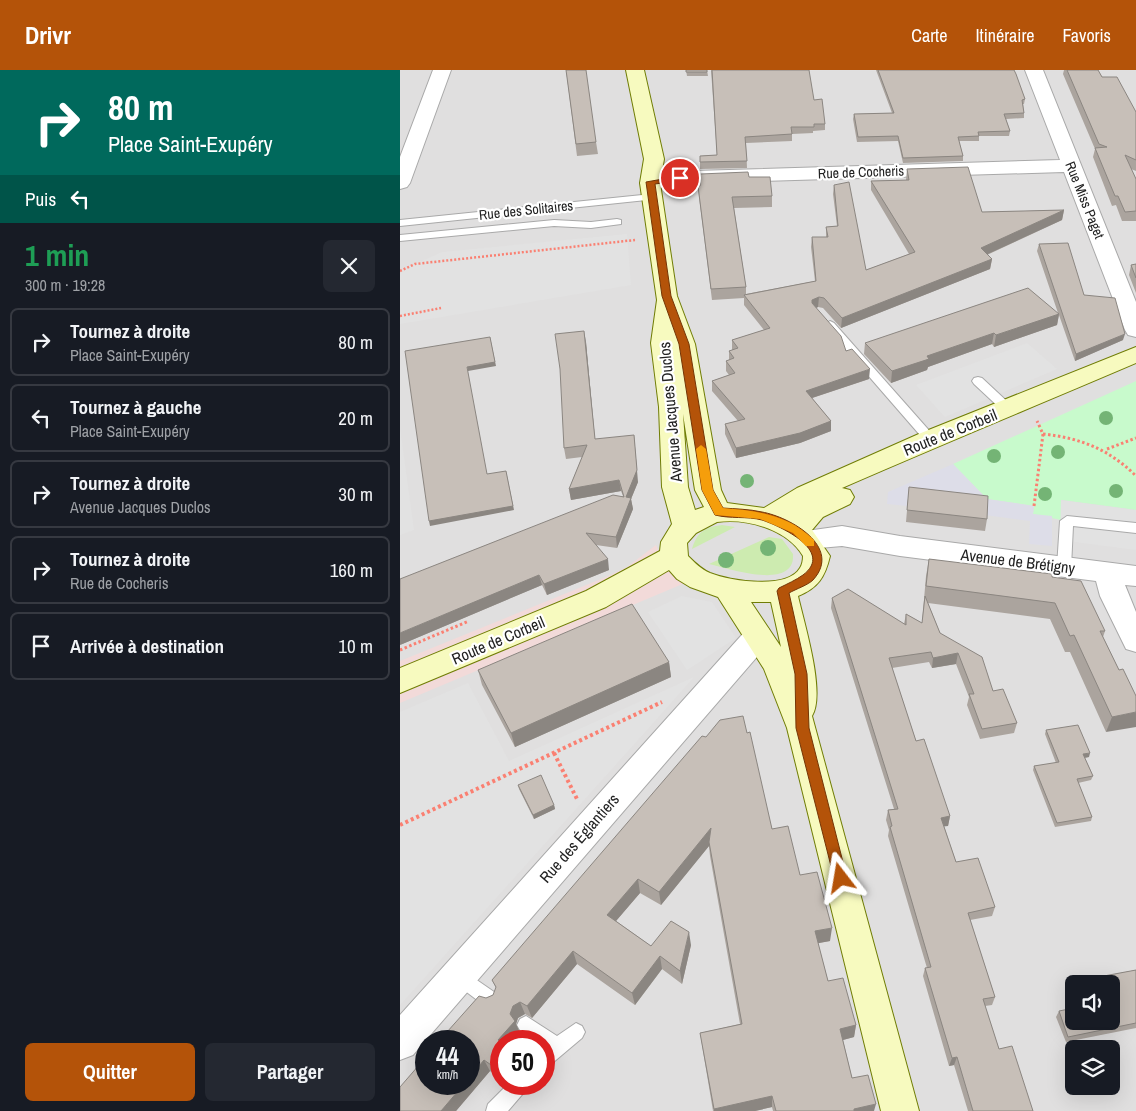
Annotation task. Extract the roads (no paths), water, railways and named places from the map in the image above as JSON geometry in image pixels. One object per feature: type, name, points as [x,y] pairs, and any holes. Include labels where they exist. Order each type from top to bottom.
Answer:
[{"type":"main road","name":"Avenue Jacques Duclos","points":[[635,70],[654,159],[651,190],[666,296],[662,343],[671,407],[675,487],[686,526]]},
{"type":"main road","name":"Avenue Jacques Duclos","points":[[631,135],[637,161],[651,190]]},
{"type":"main road","name":"Avenue Jacques Duclos","points":[[666,296],[684,344],[708,490],[719,512]]},
{"type":"main road","name":"Route de Corbeil","points":[[768,518],[806,494],[930,439],[1008,409],[1136,354]]},
{"type":"main road","name":"Route de Corbeil","points":[[783,591],[808,578],[817,563],[807,542],[814,510],[976,436],[1068,400],[1136,369]]},
{"type":"main road","points":[[802,728],[801,674],[783,591],[756,592],[727,588],[681,564],[673,544],[678,534],[686,526],[696,520],[719,512],[743,513],[768,518],[807,542]]},
{"type":"main road","name":"Route de Corbeil","points":[[400,681],[681,564]]},
{"type":"main road","points":[[727,588],[777,665],[802,728],[900,1111]]},
{"type":"street","points":[[400,183],[442,70]]},
{"type":"street","name":"Rue Miss Paget","points":[[1034,70],[1136,330]]},
{"type":"street","name":"Rue de Cocheris","points":[[651,190],[694,177],[1071,166]]},
{"type":"street","name":"Avenue de Brétigny","points":[[807,542],[850,550],[900,546],[1136,576]]},
{"type":"street","points":[[1108,572],[1114,596],[1136,641]]},
{"type":"street","name":"Rue des Églantiers","points":[[400,1042],[758,636]]},
{"type":"lane","name":"Rue des Solitaires","points":[[400,223],[651,190]]},
{"type":"lane","points":[[400,238],[554,223],[591,225],[617,222]]},
{"type":"lane","points":[[825,319],[930,439]]},
{"type":"lane","points":[[978,382],[1008,409]]},
{"type":"lane","points":[[1064,567],[1067,521],[1136,528]]},
{"type":"lane","points":[[458,975],[491,1000]]},
{"type":"lane","points":[[526,1025],[530,1030]]},
{"type":"lane","points":[[555,1049],[576,1032]]},
{"type":"lane","points":[[495,1111],[510,1095]]}]
